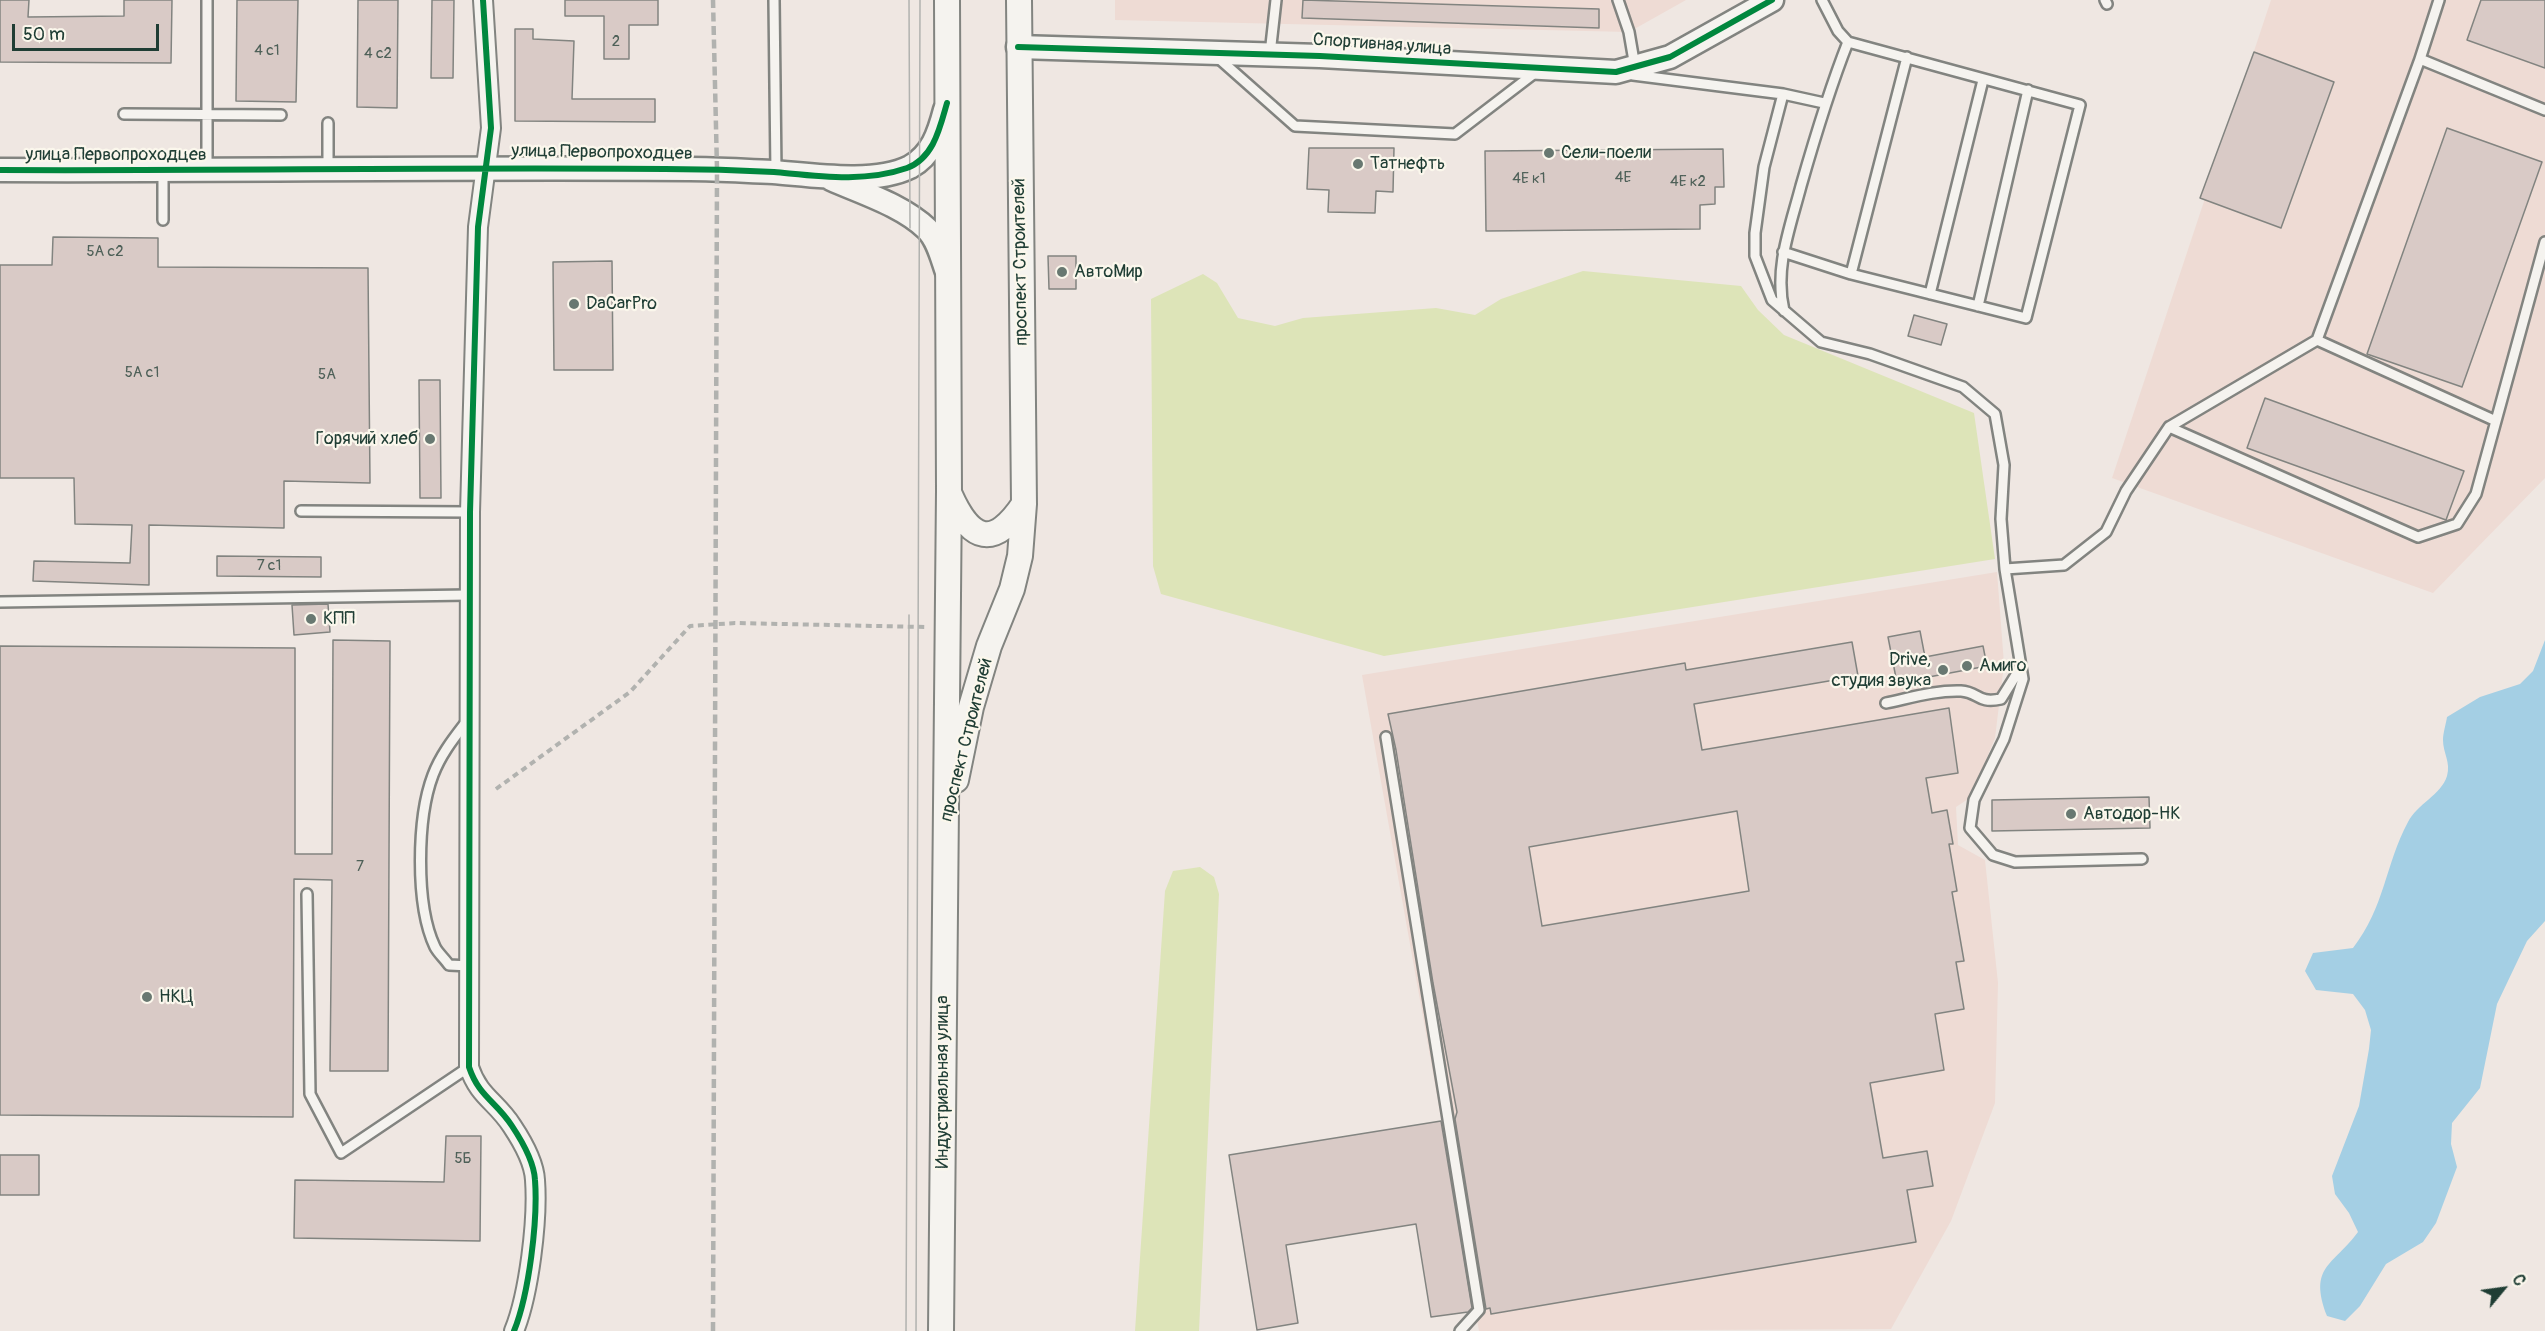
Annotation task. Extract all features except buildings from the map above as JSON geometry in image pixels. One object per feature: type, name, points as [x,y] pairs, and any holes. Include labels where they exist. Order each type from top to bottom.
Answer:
[{"type":"main road","name":"проспект Строителей","points":[[945,833],[949,491],[947,0]]},
{"type":"main road","name":"проспект Строителей","points":[[945,833],[971,707],[989,646],[1012,589],[1020,556],[1024,504],[1019,0]]},
{"type":"main road","points":[[949,491],[961,518],[974,529],[986,534],[998,534],[1011,524],[1024,504]]},
{"type":"main road","name":"Индустриальная улица","points":[[941,1331],[945,833]]},
{"type":"street","points":[[483,0],[491,128],[478,227],[470,512],[469,1067],[474,1084],[510,1123],[528,1155],[535,1179],[527,1280],[514,1331]]},
{"type":"street","name":"Спортивная улица","points":[[1018,47],[1270,54],[1539,70],[1625,71],[1670,57],[1772,0]]},
{"type":"street","name":"улица Первопроходцев","points":[[0,170],[206,171],[485,167],[776,172],[830,178],[878,174],[909,167],[931,149],[947,103]]},
{"type":"street","name":"улица Первопроходцев","points":[[830,178],[880,201],[928,230],[938,246],[949,278]]},
{"type":"lane","points":[[206,171],[207,0]]},
{"type":"lane","points":[[774,0],[776,172]]},
{"type":"lane","points":[[1270,54],[1275,0]]},
{"type":"lane","points":[[1618,0],[1629,32],[1625,71],[1783,94],[1824,103]]},
{"type":"lane","points":[[1783,252],[1851,273],[2026,318],[2080,105],[1848,42],[1838,31],[1821,0]]},
{"type":"lane","points":[[2005,569],[2064,565],[2106,532],[2126,491],[2169,427],[2317,340],[2420,59],[2439,0]]},
{"type":"lane","points":[[1784,311],[1780,294],[1783,252],[1824,103],[1848,42]]},
{"type":"lane","points":[[1212,53],[1295,126],[1409,132],[1455,134],[1539,70]]},
{"type":"lane","points":[[1851,273],[1907,57]]},
{"type":"lane","points":[[2420,59],[2545,110]]},
{"type":"lane","points":[[1930,294],[1983,80]]},
{"type":"lane","points":[[1978,306],[2028,90]]},
{"type":"lane","points":[[1783,94],[1764,167],[1755,256],[1768,291],[1784,311],[1821,342],[1870,354],[1963,387],[1995,414],[2004,465],[2001,519],[2005,569],[2023,679],[2004,739],[1974,800],[1970,828],[1993,855],[2015,862],[2142,859]]},
{"type":"lane","points":[[124,114],[281,115]]},
{"type":"lane","points":[[328,123],[328,168]]},
{"type":"lane","points":[[163,171],[163,220]]},
{"type":"lane","points":[[2169,427],[2418,537],[2457,524],[2476,494],[2545,242]]},
{"type":"lane","points":[[2317,340],[2496,421]]},
{"type":"lane","points":[[301,511],[470,512]]},
{"type":"lane","points":[[0,602],[469,595]]},
{"type":"lane","points":[[1886,703],[1937,692],[1964,691],[1985,702],[2001,699],[2021,667]]},
{"type":"lane","points":[[470,717],[445,749],[433,776],[424,810],[422,864],[425,912],[435,947],[449,965],[470,966]]},
{"type":"lane","points":[[1386,737],[1479,1310],[1460,1331]]},
{"type":"lane","points":[[307,894],[310,1094],[341,1153],[469,1067]]},
{"type":"path","points":[[496,789],[630,692],[690,626],[735,623],[925,627]]},
{"type":"shaded area","points":[[1115,0],[1686,0],[1629,32],[1115,20]]},
{"type":"shaded area","points":[[2271,0],[2545,0],[2545,478],[2433,593],[2112,478]]},
{"type":"shaded area","points":[[1997,572],[2004,664],[1995,738],[1971,797],[1956,807],[1958,845],[1985,860],[1998,983],[1995,1103],[1951,1221],[1891,1329],[1479,1331],[1362,675]]},
{"type":"green space","points":[[1583,271],[1741,286],[1758,310],[1784,335],[1974,413],[1995,559],[1384,656],[1161,594],[1153,566],[1151,299],[1203,274],[1217,283],[1238,318],[1275,326],[1303,318],[1436,308],[1475,315],[1501,299]]},
{"type":"green space","points":[[1200,867],[1214,877],[1219,894],[1199,1331],[1135,1331],[1165,891],[1173,871]]},
{"type":"water","points":[[2545,640],[2545,921],[2527,941],[2497,1004],[2480,1088],[2452,1123],[2451,1144],[2457,1167],[2436,1223],[2423,1242],[2386,1264],[2360,1306],[2345,1321],[2327,1316],[2320,1287],[2322,1276],[2332,1260],[2358,1232],[2349,1213],[2335,1194],[2332,1176],[2359,1106],[2371,1030],[2365,1010],[2353,994],[2316,990],[2305,971],[2313,953],[2353,948],[2364,933],[2408,822],[2417,810],[2440,789],[2447,776],[2448,766],[2443,734],[2447,717],[2480,697],[2520,684],[2533,671]]},
{"type":"tram line","points":[[909,0],[910,228]]},
{"type":"tram line","points":[[916,1331],[920,0]]},
{"type":"tram line","points":[[906,1331],[909,615]]},
{"type":"railway","points":[[713,0],[717,169],[713,1331]]},
{"type":"cycle path","points":[[483,0],[491,128],[478,227],[470,512],[469,1067],[483,1092],[520,1138],[534,1173],[536,1196],[531,1257],[524,1297],[514,1331]]},
{"type":"cycle path","points":[[1018,47],[1320,56],[1616,72],[1670,57],[1772,0]]},
{"type":"cycle path","points":[[0,170],[679,169],[874,176],[907,168],[924,157],[934,141],[947,103]]},
{"type":"place","name":"Сели-поели","points":[[1549,153]]},
{"type":"place","name":"Татнефть","points":[[1358,164]]},
{"type":"place","name":"АвтоМир","points":[[1062,272]]},
{"type":"place","name":"DaCarPro","points":[[574,304]]},
{"type":"place","name":"Горячий хлеб","points":[[430,439]]},
{"type":"place","name":"КПП","points":[[311,619]]},
{"type":"place","name":"Амиго","points":[[1967,666]]},
{"type":"place","name":"Drive, студия звука","points":[[1943,670]]},
{"type":"place","name":"Автодор-НК","points":[[2071,814]]},
{"type":"place","name":"НКЦ","points":[[147,997]]}]
